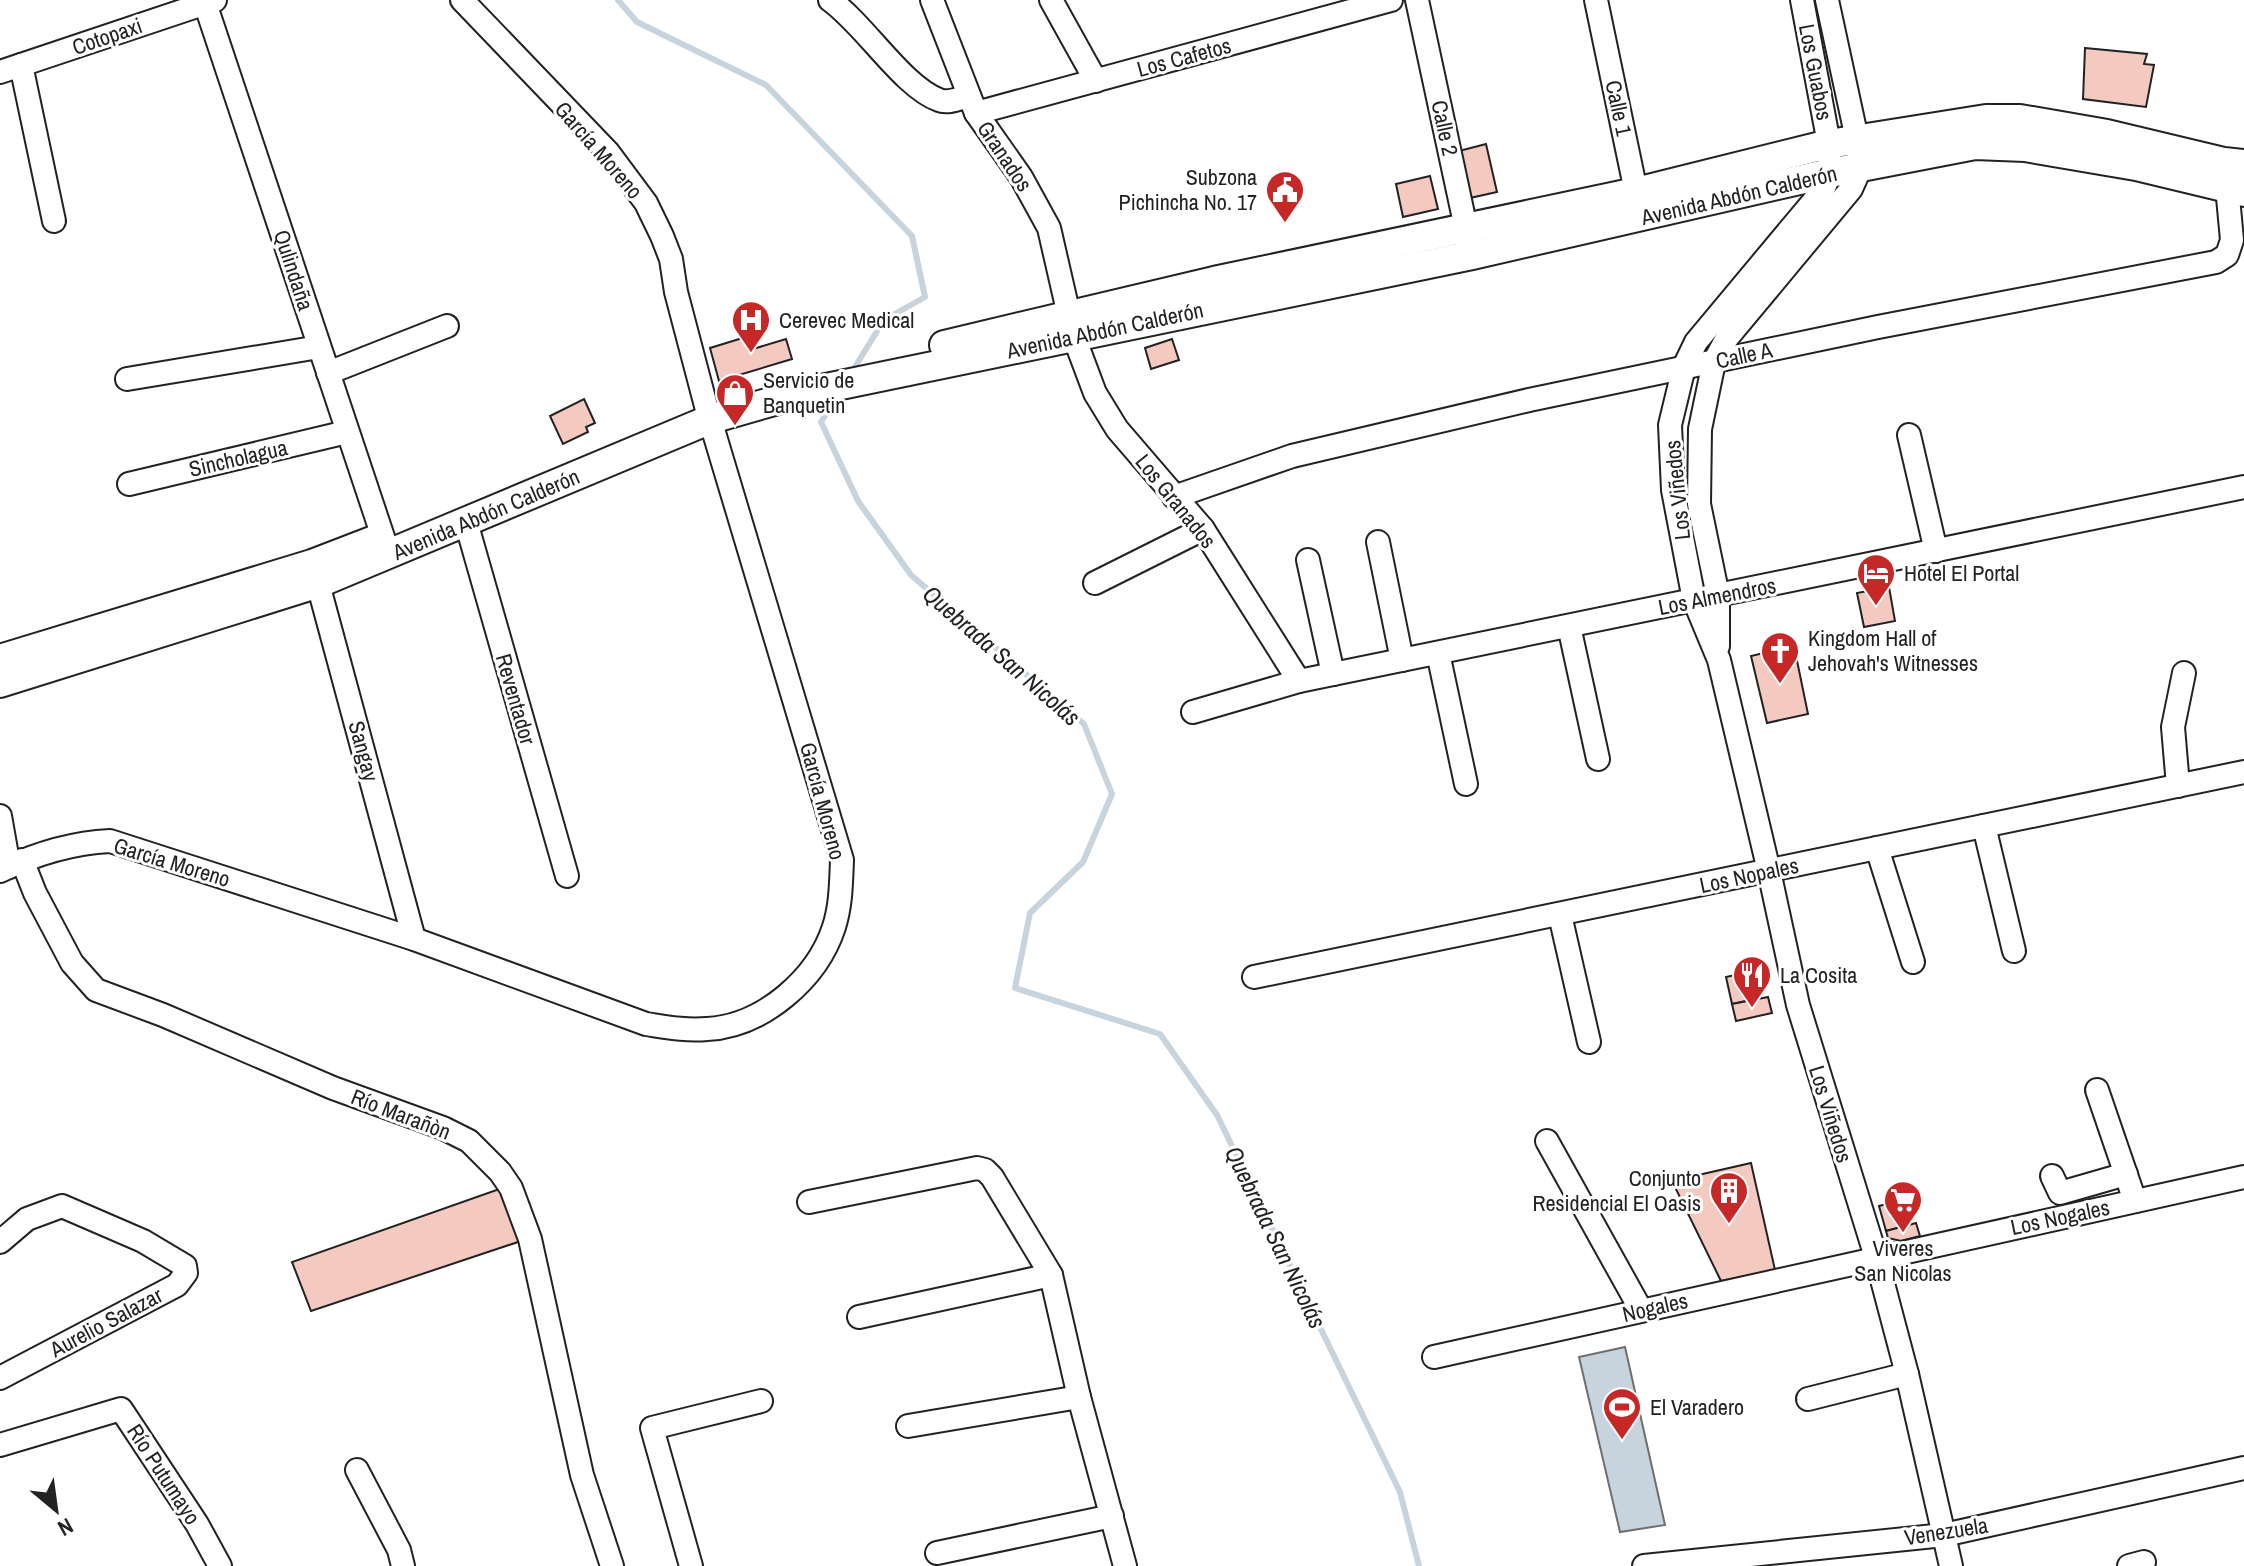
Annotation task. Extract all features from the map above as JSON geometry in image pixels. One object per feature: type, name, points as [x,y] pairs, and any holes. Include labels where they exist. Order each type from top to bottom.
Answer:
[{"type":"main road","name":"Avenida Abdón Calderón","points":[[1072,325],[1472,255],[1843,141],[1986,119],[2020,119],[2107,134],[2234,163]]},
{"type":"main road","name":"Avenida Abdón Calderón","points":[[0,683],[316,573],[709,413],[802,385],[1072,325],[1466,228],[1860,169],[1975,145],[2025,147],[2136,166],[2236,191]]},
{"type":"main road","name":"Avenida Abdón Calderón","points":[[386,546],[466,522],[709,413]]},
{"type":"main road","name":"Avenida Abdón Calderón","points":[[0,659],[316,573]]},
{"type":"street","name":"García Moreno","points":[[11,866],[86,842],[110,841],[414,939],[646,1024],[680,1029],[729,1026],[753,1016],[799,984],[819,959],[835,925],[841,899],[842,860],[709,413],[676,292],[671,259],[646,203],[608,152],[462,0]]},
{"type":"street","name":"Los Cafetos","points":[[830,0],[856,7],[917,88],[943,101],[972,104],[1096,81],[1391,0]]},
{"type":"street","name":"Granados","points":[[932,0],[972,104],[1021,177],[1049,228],[1072,325]]},
{"type":"street","points":[[1051,0],[1096,81]]},
{"type":"street","name":"Calle 2","points":[[1417,0],[1472,255]]},
{"type":"street","name":"Calle 1","points":[[1596,0],[1639,204]]},
{"type":"street","name":"Los Guabos","points":[[1802,0],[1843,141]]},
{"type":"street","name":"Los Guabos","points":[[1827,0],[1843,141]]},
{"type":"street","name":"Cotopaxi","points":[[10,69],[210,2]]},
{"type":"street","name":"Qulindaña","points":[[210,2],[319,347],[386,546]]},
{"type":"street","points":[[10,69],[54,221]]},
{"type":"street","points":[[1843,141],[1860,169]]},
{"type":"street","points":[[1830,173],[1843,141]]},
{"type":"street","name":"Calle A","points":[[1174,497],[1292,456],[1684,367],[2216,262],[2227,255],[2232,240],[2236,191],[2234,163]]},
{"type":"street","name":"Los Viñedos","points":[[1719,660],[1718,596],[1699,504],[1700,429],[1714,362],[1727,338],[1851,189],[1860,169]]},
{"type":"street","name":"Los Viñedos","points":[[1830,173],[1824,188],[1696,342],[1684,367],[1670,425],[1672,477],[1694,600],[1719,660],[1798,1005],[1876,1257],[1907,1374],[1951,1566]]},
{"type":"street","name":"Los Granados","points":[[1072,325],[1095,393],[1117,429],[1203,529],[1299,681]]},
{"type":"street","points":[[328,373],[447,326]]},
{"type":"street","points":[[127,379],[319,347]]},
{"type":"street","name":"Sincholagua","points":[[129,484],[347,432]]},
{"type":"street","points":[[1909,435],[1936,551]]},
{"type":"street","name":"Los Almendros","points":[[1193,712],[1299,681],[2244,487]]},
{"type":"street","name":"Reventador","points":[[466,522],[567,876]]},
{"type":"street","points":[[1095,583],[1203,529]]},
{"type":"street","points":[[1378,542],[1402,660]]},
{"type":"street","points":[[1308,560],[1333,674]]},
{"type":"street","name":"Sangay","points":[[316,573],[414,939]]},
{"type":"street","points":[[1569,626],[1598,759]]},
{"type":"street","points":[[1438,653],[1466,784]]},
{"type":"street","points":[[2178,786],[2173,727],[2184,673]]},
{"type":"street","name":"Los Nopales","points":[[1254,977],[2244,772]]},
{"type":"street","name":"Río Marañòn","points":[[0,816],[11,866],[35,893],[72,963],[96,990],[163,1015],[333,1088],[443,1128],[469,1141],[500,1172],[511,1188],[530,1239],[582,1475],[612,1566]]},
{"type":"street","points":[[1984,826],[2014,951]]},
{"type":"street","points":[[1877,848],[1913,962]]},
{"type":"street","points":[[1560,915],[1589,1042]]},
{"type":"street","points":[[2097,1090],[2135,1201]]},
{"type":"street","points":[[1547,1141],[1641,1310]]},
{"type":"street","points":[[809,1202],[977,1168],[985,1170],[992,1177],[1051,1275],[1079,1397],[1125,1566]]},
{"type":"street","points":[[2052,1176],[2060,1193],[2126,1174]]},
{"type":"street","name":"Los Nogales","points":[[1876,1257],[2244,1177]]},
{"type":"street","name":"Aurelio Salazar","points":[[0,1242],[27,1219],[62,1206],[143,1241],[185,1266],[186,1273],[177,1285],[0,1378]]},
{"type":"street","name":"Nogales","points":[[1434,1357],[1876,1257]]},
{"type":"street","points":[[859,1317],[1051,1275]]},
{"type":"street","points":[[1808,1399],[1907,1374]]},
{"type":"street","points":[[908,1426],[1079,1397]]},
{"type":"street","points":[[691,1566],[652,1428],[761,1401]]},
{"type":"street","name":"Río Putumayo","points":[[0,1445],[121,1409],[197,1524],[220,1566]]},
{"type":"street","name":"Venezuela","points":[[1644,1566],[1944,1535],[2244,1468]]},
{"type":"street","points":[[357,1470],[399,1550],[403,1566]]},
{"type":"street","points":[[937,1553],[1112,1516]]},
{"type":"shaded area","name":"El Varadero","points":[[1625,1347],[1665,1525],[1620,1532],[1579,1357]]},
{"type":"building","points":[[2085,48],[2147,54],[2144,64],[2154,65],[2146,107],[2083,99]]},
{"type":"building","points":[[1486,144],[1497,192],[1470,198],[1459,151]]},
{"type":"building","points":[[1430,176],[1438,209],[1403,217],[1396,184]]},
{"type":"building","name":"Cerevec Medical","points":[[749,336],[753,349],[786,339],[792,359],[719,381],[710,348]]},
{"type":"building","points":[[1172,339],[1179,360],[1151,369],[1145,348]]},
{"type":"building","points":[[584,399],[595,423],[586,427],[588,432],[563,444],[550,416]]},
{"type":"building","name":"Hotel El Portal","points":[[1889,587],[1895,621],[1864,627],[1857,593]]},
{"type":"building","name":"Kingdom Hall of Jehovah's Witnesses","points":[[1794,646],[1808,714],[1767,723],[1751,656]]},
{"type":"building","points":[[1749,972],[1755,999],[1732,1004],[1726,977]]},
{"type":"building","name":"La Cosita","points":[[1768,997],[1772,1013],[1736,1021],[1732,1004]]},
{"type":"building","name":"Conjunto Residencial El Oasis","points":[[1751,1163],[1775,1270],[1721,1281],[1672,1181]]},
{"type":"building","points":[[505,1187],[524,1240],[311,1311],[292,1262]]},
{"type":"building","points":[[1898,1201],[1905,1226],[1886,1231],[1879,1206]]},
{"type":"building","name":"Viveres San Nicolas","points":[[1916,1223],[1920,1236],[1901,1241],[1888,1238],[1886,1231]]},
{"type":"waterway","name":"Quebrada San Nicolás","points":[[618,0],[637,22],[766,85],[912,236],[925,297],[884,320],[850,375]]},
{"type":"waterway","name":"Quebrada San Nicolás","points":[[838,394],[821,422],[858,501],[911,575],[1084,724],[1112,794],[1083,862],[1030,913],[1015,988],[1160,1034],[1217,1115],[1400,1492],[1419,1566]]},
{"type":"place","name":"Subzona Pichincha No. 17","points":[[1285,224]]},
{"type":"place","name":"Cerevec Medical","points":[[751,354]]},
{"type":"place","name":"Servicio de Banquetin","points":[[735,427]]},
{"type":"place","name":"Hotel El Portal","points":[[1876,607]]},
{"type":"place","name":"Kingdom Hall of Jehovah's Witnesses","points":[[1780,685]]},
{"type":"place","name":"La Cosita","points":[[1752,1009]]},
{"type":"place","name":"Conjunto Residencial El Oasis","points":[[1729,1225]]},
{"type":"place","name":"Viveres San Nicolas","points":[[1903,1234]]},
{"type":"place","name":"El Varadero","points":[[1622,1441]]}]
